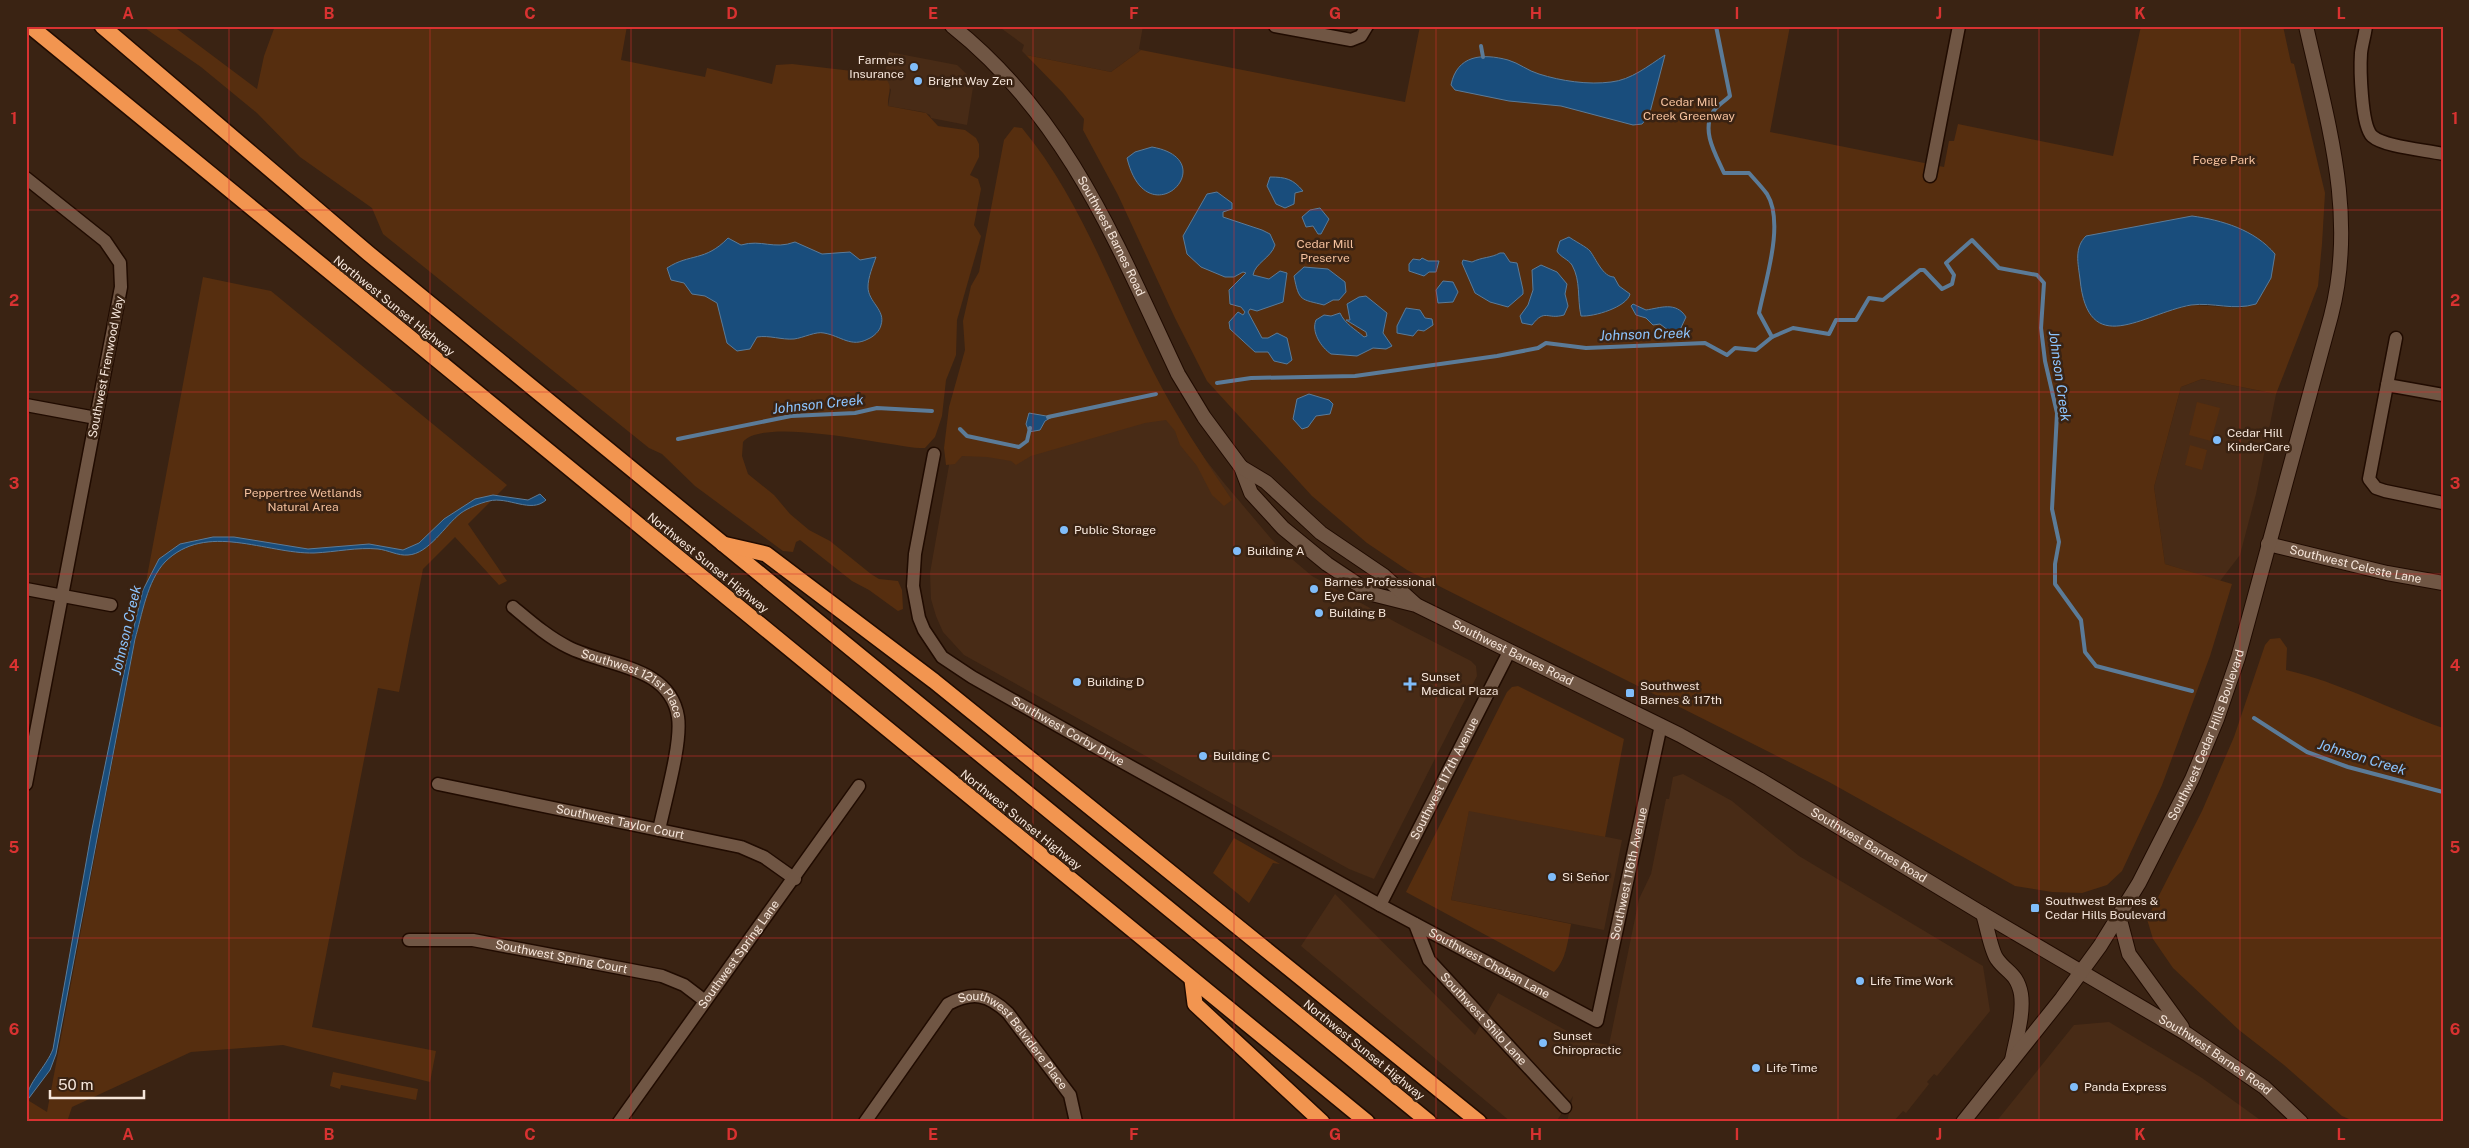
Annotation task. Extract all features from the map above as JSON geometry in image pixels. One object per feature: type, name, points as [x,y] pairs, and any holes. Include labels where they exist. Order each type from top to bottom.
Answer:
[{"type":"highway","name":"Northwest Sunset Highway","points":[[30,26],[1367,1122]]},
{"type":"highway","name":"Northwest Sunset Highway","points":[[102,26],[368,253],[1429,1122]]},
{"type":"highway","points":[[720,543],[766,554],[934,681],[1479,1122]]},
{"type":"highway","points":[[1192,980],[1195,1004],[1322,1122]]},
{"type":"main road","name":"Southwest Barnes Road","points":[[952,26],[1002,72],[1041,117],[1063,147],[1088,187],[1178,374],[1212,430],[1241,467],[1250,493],[1297,541],[1326,564],[1372,594],[1416,605],[1508,652],[1661,725],[1759,778],[1983,914],[2187,1034],[2264,1087],[2301,1122]]},
{"type":"main road","name":"Southwest Cedar Hills Boulevard","points":[[1963,1122],[2082,972],[2120,916],[2166,832],[2211,734],[2243,639],[2336,295],[2342,248],[2340,189],[2336,159],[2306,26]]},
{"type":"main road","name":"Southwest Barnes Road","points":[[1241,467],[1266,482],[1321,533],[1383,575],[1416,605]]},
{"type":"main road","points":[[1297,541],[1321,533]]},
{"type":"main road","name":"Southwest Celeste Lane","points":[[2268,544],[2387,573],[2443,583]]},
{"type":"main road","points":[[1983,914],[1997,959],[2009,969],[2017,981],[2021,992],[2021,1007],[2012,1062]]},
{"type":"main road","points":[[2120,916],[2129,954],[2187,1034]]},
{"type":"street","points":[[1275,26],[1351,40],[1362,36],[1367,26]]},
{"type":"street","points":[[1930,176],[1959,26]]},
{"type":"street","points":[[2366,26],[2361,54],[2366,124],[2372,135],[2380,140],[2443,154]]},
{"type":"street","name":"Southwest Frenwood Way","points":[[26,178],[105,241],[120,263],[121,287],[26,784]]},
{"type":"street","points":[[2396,338],[2369,479],[2376,488],[2385,491],[2443,503]]},
{"type":"street","points":[[2387,385],[2443,395]]},
{"type":"street","points":[[26,404],[96,418]]},
{"type":"street","name":"Southwest Corby Drive","points":[[934,454],[915,554],[913,586],[919,618],[924,630],[942,656],[972,677],[1380,905]]},
{"type":"street","points":[[26,589],[111,605]]},
{"type":"street","name":"Southwest 121st Place","points":[[513,607],[550,637],[569,648],[598,660],[652,677],[664,686],[674,701],[678,730],[659,830]]},
{"type":"street","name":"Southwest 117th Avenue","points":[[1380,905],[1508,652]]},
{"type":"street","name":"Southwest 116th Avenue","points":[[1597,1022],[1661,725]]},
{"type":"street","name":"Southwest Taylor Court","points":[[438,784],[741,847],[764,857],[795,879]]},
{"type":"street","name":"Southwest Spring Lane","points":[[619,1122],[860,786]]},
{"type":"street","name":"Southwest Choban Lane","points":[[1380,905],[1597,1022]]},
{"type":"street","name":"Southwest Shilo Lane","points":[[1415,924],[1429,960],[1565,1107]]},
{"type":"street","name":"Southwest Spring Court","points":[[410,940],[473,940],[662,976],[684,985],[705,1001]]},
{"type":"street","name":"Southwest Belvidere Place","points":[[864,1122],[948,1004],[965,996],[983,997],[998,1004],[1008,1013],[1070,1095],[1076,1122]]},
{"type":"shaded area","points":[[998,26],[1143,26],[1139,49],[1141,50],[1111,72],[1026,55],[1022,51],[1024,45]]},
{"type":"shaded area","points":[[889,52],[957,65],[974,81],[967,125],[931,118],[930,115],[923,112],[888,106],[891,90],[884,78]]},
{"type":"shaded area","name":"Cedar Hill KinderCare","points":[[2202,379],[2276,394],[2256,494],[2240,555],[2220,581],[2165,564],[2154,487],[2181,387]]},
{"type":"shaded area","points":[[1170,407],[1205,459],[1224,483],[1279,548],[1312,576],[1471,661],[1476,666],[1477,676],[1374,879],[1349,869],[964,655],[943,632],[936,616],[931,599],[930,573],[954,437]]},
{"type":"shaded area","points":[[1683,774],[1732,801],[1799,856],[1983,966],[1990,1011],[1937,1076],[1934,1074],[1927,1082],[1929,1084],[1906,1113],[1903,1111],[1893,1122],[1567,1122],[1573,1096],[1556,1122],[1511,1122],[1301,946],[1335,894],[1475,1035],[1498,993],[1585,1041],[1609,1045],[1639,899],[1651,874],[1666,799],[1669,799],[1673,777]]},
{"type":"shaded area","points":[[1469,810],[1622,840],[1604,930],[1451,900]]},
{"type":"shaded area","points":[[2109,1022],[2202,1078],[2263,1122],[1996,1122],[2074,1025]]},
{"type":"green space","points":[[142,26],[173,26],[257,89],[264,56],[275,26],[627,26],[621,60],[705,77],[707,68],[772,84],[776,65],[792,64],[878,74],[887,81],[890,88],[888,106],[926,113],[938,126],[965,130],[976,138],[979,144],[979,157],[970,175],[978,179],[981,189],[974,225],[981,236],[957,320],[956,355],[946,380],[942,416],[935,437],[925,448],[800,432],[775,432],[755,435],[743,442],[742,456],[748,474],[774,495],[790,514],[809,530],[830,541],[879,579],[898,581],[902,590],[903,609],[898,611],[869,590],[852,581],[800,540],[796,542],[793,552],[783,551],[695,486],[662,454],[649,448],[383,234],[372,208],[300,157],[257,113],[201,67]]},
{"type":"green space","points":[[1420,26],[1790,26],[1770,132],[1944,167],[1949,141],[1954,141],[1958,124],[2113,156],[2141,26],[2283,26],[2325,193],[2318,286],[2276,394],[2202,379],[2181,387],[2154,487],[2165,564],[2232,584],[2210,656],[2162,785],[2122,871],[2107,885],[2082,893],[2052,892],[2015,886],[1829,782],[1407,570],[1367,543],[1312,496],[1207,381],[1175,318],[1118,195],[1083,130],[1084,119],[1063,93],[1026,55],[1111,72],[1141,50],[1405,102]],"holes":[[[2261,242],[2270,247],[2242,308],[2194,305],[2170,310],[2079,269]]]},
{"type":"green space","points":[[1014,127],[1022,128],[1043,155],[1078,214],[1162,388],[1232,500],[1224,506],[1212,495],[1197,466],[1180,445],[1175,431],[1166,420],[1145,423],[1031,456],[1016,465],[1011,461],[987,457],[962,456],[955,464],[946,465],[944,448],[949,407],[965,350],[963,321],[971,286],[979,272],[1004,140]]},
{"type":"green space","name":"Peppertree Wetlands Natural Area","points":[[203,277],[271,291],[507,485],[468,524],[507,581],[499,585],[455,537],[423,569],[399,692],[378,688],[312,1027],[436,1051],[430,1082],[283,1045],[191,1052],[72,1107],[67,1122],[26,1122],[26,1099],[47,1112]]},
{"type":"green space","points":[[2197,402],[2220,408],[2211,441],[2189,435]]},
{"type":"green space","points":[[2190,445],[2207,450],[2202,470],[2185,465]]},
{"type":"green space","points":[[2280,638],[2287,648],[2286,670],[2345,689],[2443,728],[2443,1122],[2356,1122],[2342,1116],[2284,1065],[2239,1030],[2173,968],[2153,939],[2147,919],[2202,811],[2234,737],[2265,645],[2270,639]]},
{"type":"green space","points":[[1518,686],[1624,739],[1605,837],[1469,811],[1451,900],[1571,924],[1564,956],[1554,972],[1406,892],[1507,692],[1512,687]]},
{"type":"green space","points":[[1234,838],[1280,864],[1273,863],[1249,903],[1213,873]]},
{"type":"green space","points":[[333,1072],[418,1089],[416,1100],[341,1085],[340,1089],[330,1086]]},
{"type":"water","points":[[1665,55],[1649,116],[1642,124],[1633,125],[1561,106],[1509,101],[1455,90],[1451,85],[1459,67],[1465,62],[1480,57],[1508,60],[1535,73],[1556,79],[1593,83],[1618,81],[1639,72]]},
{"type":"water","points":[[1152,147],[1173,155],[1182,166],[1182,178],[1175,188],[1163,194],[1150,193],[1137,182],[1127,158],[1135,152]]},
{"type":"water","points":[[1270,177],[1280,177],[1289,180],[1303,191],[1295,193],[1294,204],[1285,208],[1276,204],[1267,186]]},
{"type":"water","points":[[1217,192],[1232,203],[1232,209],[1223,212],[1223,217],[1270,234],[1275,245],[1273,250],[1254,271],[1253,275],[1269,279],[1280,271],[1287,273],[1283,302],[1257,311],[1250,309],[1248,312],[1262,338],[1268,338],[1277,333],[1287,338],[1292,360],[1287,364],[1274,361],[1268,352],[1255,352],[1230,329],[1229,322],[1238,312],[1243,315],[1245,312],[1241,307],[1230,304],[1229,290],[1246,273],[1243,272],[1234,277],[1225,277],[1201,267],[1187,254],[1183,236],[1207,194]]},
{"type":"water","points":[[1320,208],[1329,219],[1321,234],[1318,234],[1313,226],[1306,227],[1302,217],[1310,210]]},
{"type":"water","points":[[2192,216],[2226,223],[2248,232],[2258,238],[2275,254],[2271,278],[2256,304],[2239,307],[2191,305],[2120,326],[2106,325],[2094,318],[2085,304],[2078,262],[2078,251],[2086,236]]},
{"type":"water","points":[[1569,237],[1589,250],[1603,271],[1614,277],[1619,286],[1630,294],[1628,299],[1617,307],[1601,313],[1581,316],[1575,271],[1572,265],[1557,251],[1560,241]]},
{"type":"water","points":[[728,238],[741,245],[755,243],[780,245],[795,242],[822,254],[850,252],[860,260],[876,257],[868,287],[882,320],[876,334],[856,342],[821,333],[794,339],[757,337],[750,349],[737,351],[727,343],[717,303],[705,296],[692,294],[684,283],[671,280],[667,268],[675,263],[712,251]]},
{"type":"water","points":[[1504,253],[1510,262],[1517,263],[1523,290],[1523,294],[1508,307],[1490,302],[1475,293],[1462,263],[1463,260],[1472,262]]},
{"type":"water","points":[[1422,258],[1428,261],[1439,261],[1436,272],[1429,272],[1424,276],[1409,271],[1409,264],[1413,259],[1420,260]]},
{"type":"water","points":[[1541,265],[1557,272],[1567,284],[1565,294],[1568,306],[1564,315],[1543,316],[1532,325],[1522,323],[1520,316],[1528,305],[1533,290],[1532,270]]},
{"type":"water","points":[[1304,267],[1328,269],[1345,282],[1346,292],[1339,300],[1333,300],[1324,305],[1302,298],[1294,276]]},
{"type":"water","points":[[1443,281],[1453,282],[1458,292],[1453,302],[1438,303],[1436,290]]},
{"type":"water","points":[[1366,296],[1387,313],[1383,333],[1392,346],[1386,349],[1373,348],[1357,356],[1331,354],[1318,339],[1315,329],[1316,320],[1324,315],[1331,316],[1340,313],[1350,326],[1364,337],[1367,336],[1366,332],[1346,320],[1350,320],[1347,304],[1359,297]]},
{"type":"water","points":[[1633,304],[1646,310],[1673,307],[1682,312],[1686,317],[1679,332],[1673,334],[1660,324],[1653,325],[1646,318],[1636,315],[1631,306]]},
{"type":"water","points":[[1406,308],[1420,310],[1425,318],[1432,319],[1433,325],[1424,331],[1418,330],[1413,336],[1397,333],[1397,326]]},
{"type":"water","points":[[1309,394],[1329,400],[1333,404],[1330,414],[1316,416],[1308,427],[1302,429],[1293,419],[1297,399]]},
{"type":"water","points":[[1029,413],[1052,417],[1045,421],[1040,430],[1029,432],[1026,424]]},
{"type":"water","points":[[540,494],[546,500],[540,504],[526,505],[496,500],[471,508],[455,518],[423,550],[408,555],[370,549],[314,553],[295,552],[237,542],[218,541],[199,543],[181,550],[165,562],[149,588],[135,639],[56,1054],[50,1070],[26,1102],[29,1089],[53,1049],[92,829],[131,639],[143,590],[159,559],[180,544],[213,537],[234,537],[308,549],[369,544],[403,550],[419,543],[444,519],[475,499],[493,495],[528,500]]},
{"type":"waterway","points":[[1716,26],[1730,96],[1713,112],[1710,119],[1709,135],[1724,173],[1749,173],[1767,194],[1772,206],[1774,220],[1772,253],[1759,313],[1772,337]]},
{"type":"waterway","points":[[1481,46],[1483,57]]},
{"type":"waterway","name":"Johnson Creek","points":[[1217,383],[1251,378],[1355,376],[1497,356],[1538,348],[1546,343],[1586,348],[1705,343],[1727,355],[1735,348],[1756,350],[1772,337],[1793,328],[1829,334],[1836,320],[1856,320],[1869,298],[1883,300],[1920,270],[1924,270],[1942,289],[1952,284],[1954,275],[1946,263],[1972,240],[1999,268],[2037,275],[2044,283],[2041,328],[2045,361],[2057,413],[2052,509],[2059,542],[2055,564],[2055,584],[2081,620],[2085,652],[2096,666],[2192,691]]},
{"type":"waterway","name":"Johnson Creek","points":[[1048,417],[1156,394]]},
{"type":"waterway","name":"Johnson Creek","points":[[678,439],[791,416],[855,413],[877,408],[932,411]]},
{"type":"waterway","name":"Johnson Creek","points":[[960,429],[967,436],[1019,447],[1027,441],[1030,428]]},
{"type":"waterway","name":"Johnson Creek","points":[[2254,718],[2307,752],[2348,767],[2443,792]]},
{"type":"place","name":"Farmers Insurance","points":[[914,67]]},
{"type":"place","name":"Bright Way Zen","points":[[918,81]]},
{"type":"place","name":"Cedar Hill KinderCare","points":[[2217,440]]},
{"type":"place","name":"Public Storage","points":[[1064,530]]},
{"type":"place","name":"Building A","points":[[1237,551]]},
{"type":"place","name":"Barnes Professional Eye Care","points":[[1314,589]]},
{"type":"place","name":"Building B","points":[[1319,613]]},
{"type":"place","name":"Building D","points":[[1077,682]]},
{"type":"place","name":"Sunset Medical Plaza","points":[[1410,684]]},
{"type":"place","name":"Southwest Barnes & 117th","points":[[1630,693]]},
{"type":"place","name":"Building C","points":[[1203,756]]},
{"type":"place","name":"Si Señor","points":[[1552,877]]},
{"type":"place","name":"Southwest Barnes & Cedar Hills Boulevard","points":[[2035,908]]},
{"type":"place","name":"Life Time Work","points":[[1860,981]]},
{"type":"place","name":"Sunset Chiropractic","points":[[1543,1043]]},
{"type":"place","name":"Life Time","points":[[1756,1068]]},
{"type":"place","name":"Panda Express","points":[[2074,1087]]},
{"type":"park label","name":"Cedar Mill Creek Greenway","points":[[1689,109]]},
{"type":"park label","name":"Foege Park","points":[[2224,160]]},
{"type":"park label","name":"Cedar Mill Preserve","points":[[1325,251]]}]
